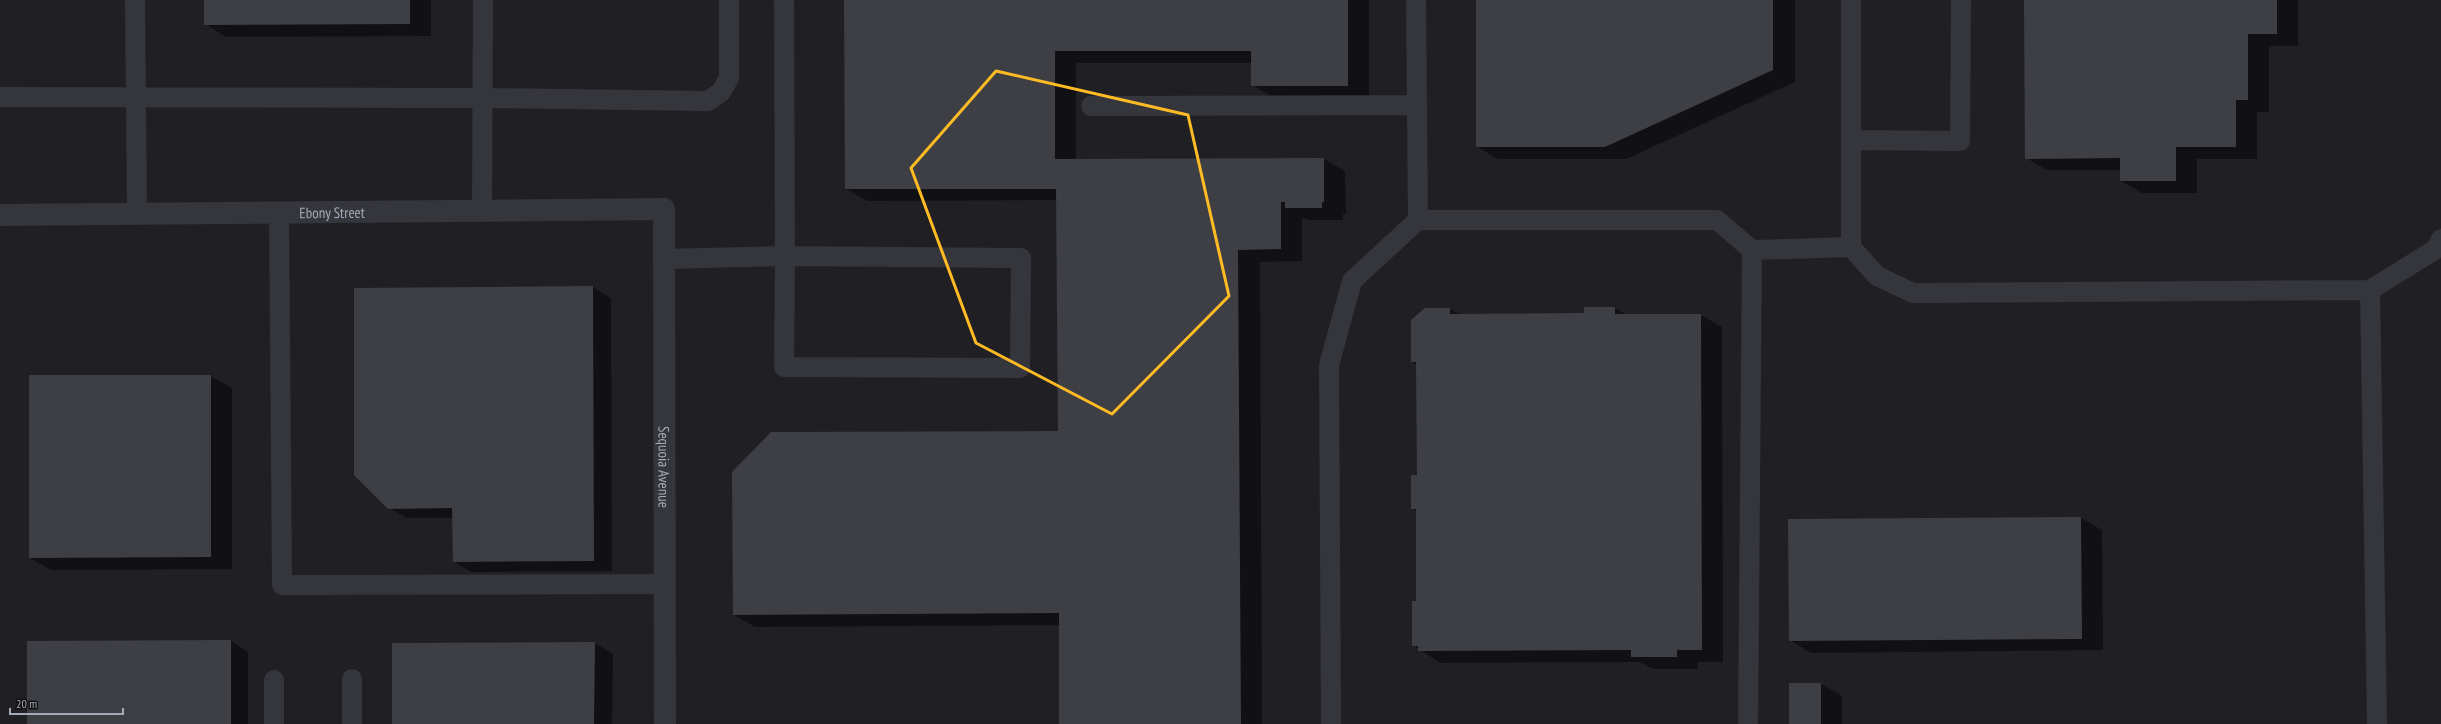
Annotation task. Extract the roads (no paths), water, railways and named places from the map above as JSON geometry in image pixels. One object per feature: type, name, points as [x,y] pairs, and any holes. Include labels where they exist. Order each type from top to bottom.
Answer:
[{"type":"street","name":"Ebony Street","points":[[0,215],[664,209]]},
{"type":"street","name":"Sequoia Avenue","points":[[664,209],[666,724]]},
{"type":"lane","points":[[135,0],[136,214]]},
{"type":"lane","points":[[482,211],[483,0]]},
{"type":"lane","points":[[0,96],[482,98],[708,101],[721,92],[729,78],[729,0]]},
{"type":"lane","points":[[665,259],[785,256],[1021,258],[1020,368],[784,367],[785,256],[784,0]]},
{"type":"lane","points":[[1416,0],[1418,220]]},
{"type":"lane","points":[[1851,0],[1851,247],[1877,276],[1913,293],[2370,290],[2436,249],[2441,239]]},
{"type":"lane","points":[[1852,140],[1960,141],[1962,0]]},
{"type":"lane","points":[[1091,106],[1417,105]]},
{"type":"lane","points":[[279,212],[282,585],[665,584]]},
{"type":"lane","points":[[1331,724],[1329,365],[1352,281],[1418,220],[1717,220],[1752,250],[1851,247]]},
{"type":"lane","points":[[1748,724],[1752,250]]},
{"type":"lane","points":[[2370,290],[2377,724]]},
{"type":"lane","points":[[352,679],[352,724]]},
{"type":"lane","points":[[274,680],[274,724]]}]
